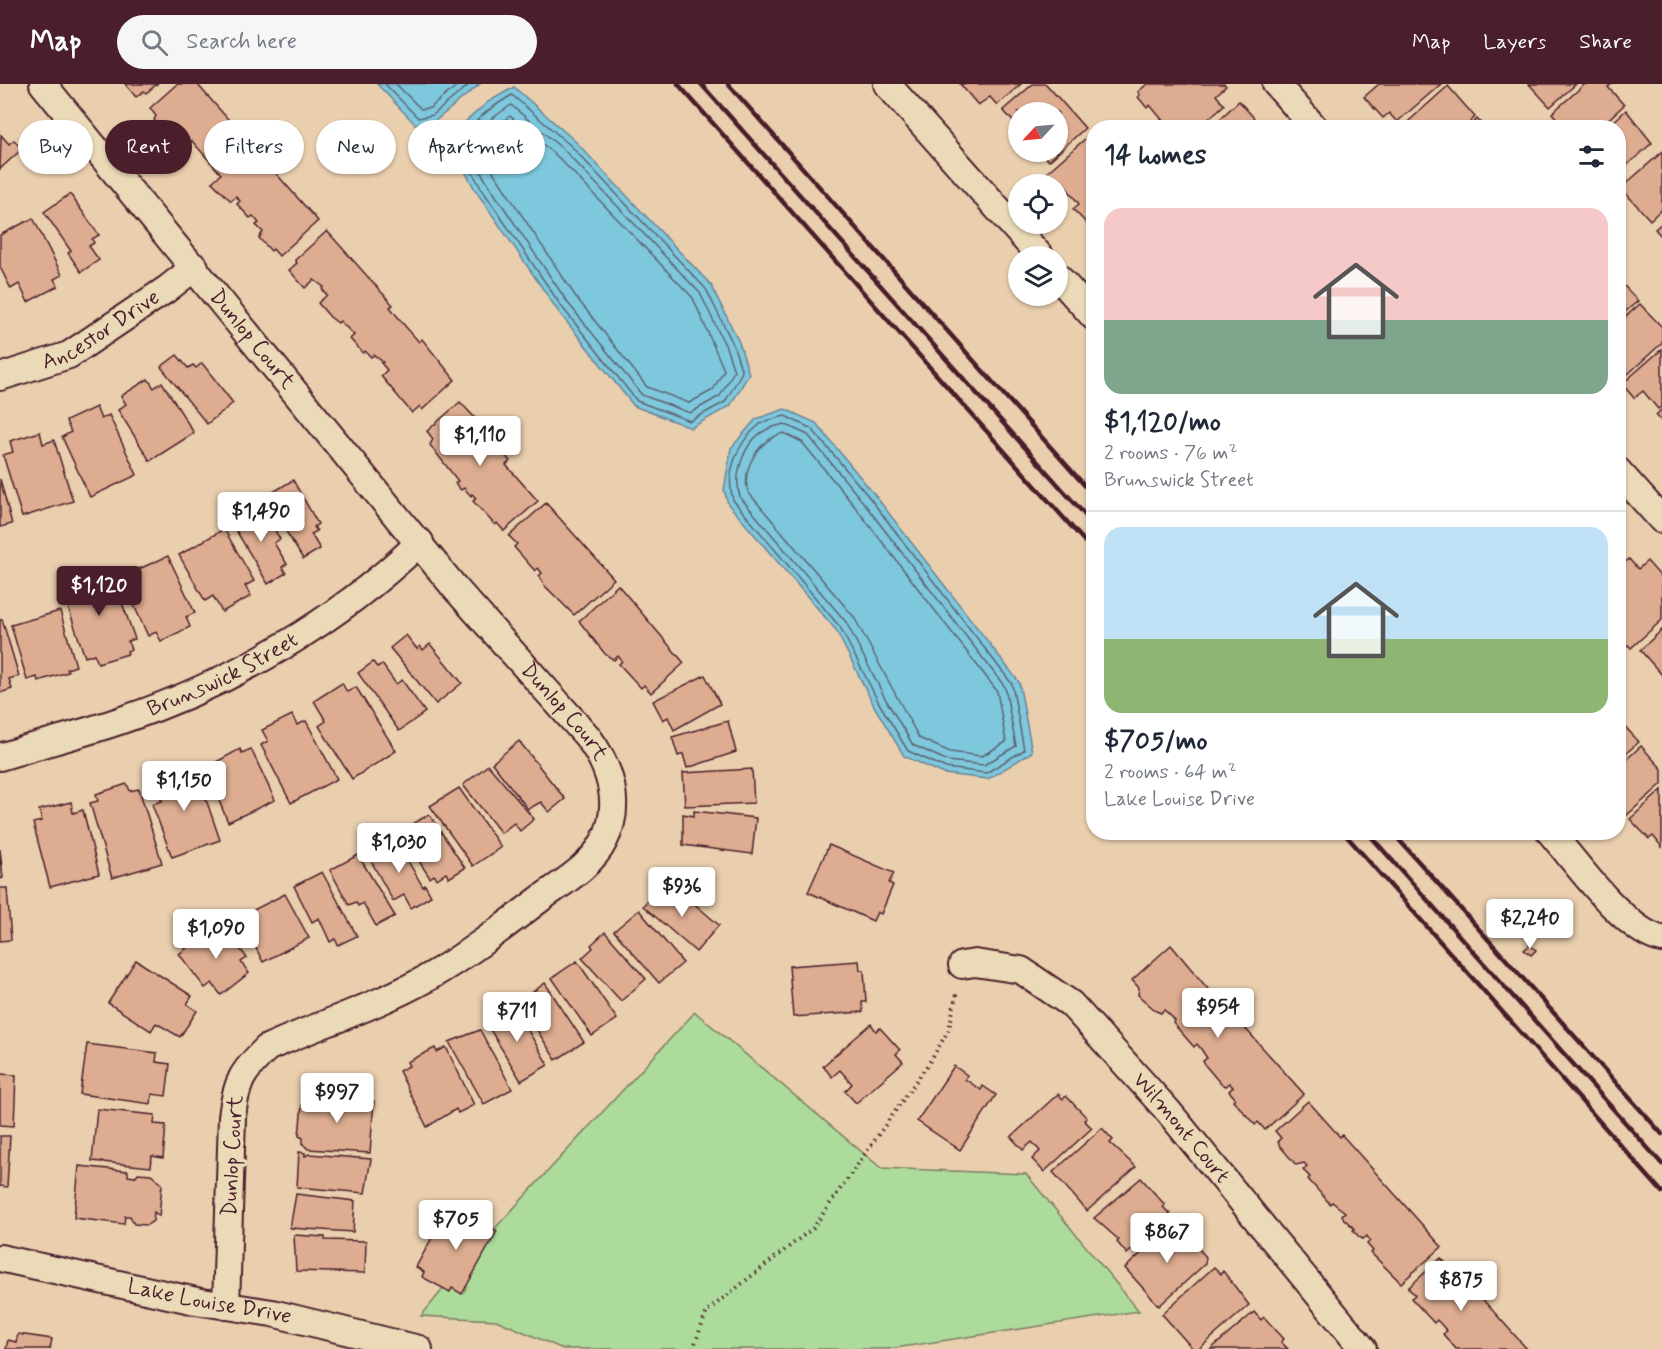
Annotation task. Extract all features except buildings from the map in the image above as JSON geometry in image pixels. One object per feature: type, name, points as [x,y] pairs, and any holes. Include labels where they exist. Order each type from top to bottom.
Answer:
[{"type":"street","name":"Dunlop Court","points":[[43,84],[420,542],[455,588],[600,753],[609,773],[613,790],[608,831],[604,843],[586,865],[429,977],[267,1048],[247,1067],[235,1092],[232,1117],[226,1306]]},
{"type":"street","points":[[887,84],[1031,246]]},
{"type":"street","points":[[1276,84],[1308,120]]},
{"type":"street","name":"Ancestor Drive","points":[[0,377],[69,355],[167,289],[195,267]]},
{"type":"street","points":[[1068,288],[1086,308]]},
{"type":"street","points":[[1626,480],[1662,520]]},
{"type":"street","name":"Brunswick Street","points":[[0,757],[122,720],[179,699],[234,673],[341,608],[390,571],[420,542]]},
{"type":"street","points":[[1557,840],[1638,930],[1662,939]]},
{"type":"street","name":"Wilmont Court","points":[[962,965],[975,963],[1022,970],[1071,1004],[1168,1111],[1363,1349]]},
{"type":"street","name":"Lake Louise Drive","points":[[0,1258],[226,1306],[272,1313],[419,1349]]},
{"type":"path","points":[[693,1349],[707,1311],[813,1228],[933,1057],[950,1029],[962,965]]},
{"type":"green space","points":[[695,1012],[881,1168],[1026,1174],[1139,1311],[888,1349],[563,1349],[496,1320],[421,1316],[474,1251]]},
{"type":"water","points":[[377,84],[480,84],[436,120],[411,120]]},
{"type":"water","points":[[514,87],[575,141],[711,285],[739,342],[749,374],[730,406],[691,428],[634,406],[558,311],[466,174],[545,174],[545,120],[467,120],[488,102]]},
{"type":"water","points":[[785,409],[816,423],[874,494],[1019,682],[1032,752],[988,779],[944,774],[904,756],[874,706],[836,630],[728,504],[724,490],[731,448],[756,419]]},
{"type":"railway","points":[[678,84],[1086,543]]},
{"type":"railway","points":[[701,84],[1086,516]]},
{"type":"railway","points":[[728,84],[1086,487]]},
{"type":"railway","points":[[1350,840],[1662,1192]]},
{"type":"railway","points":[[1374,840],[1662,1164]]},
{"type":"railway","points":[[1399,840],[1662,1134]]}]
